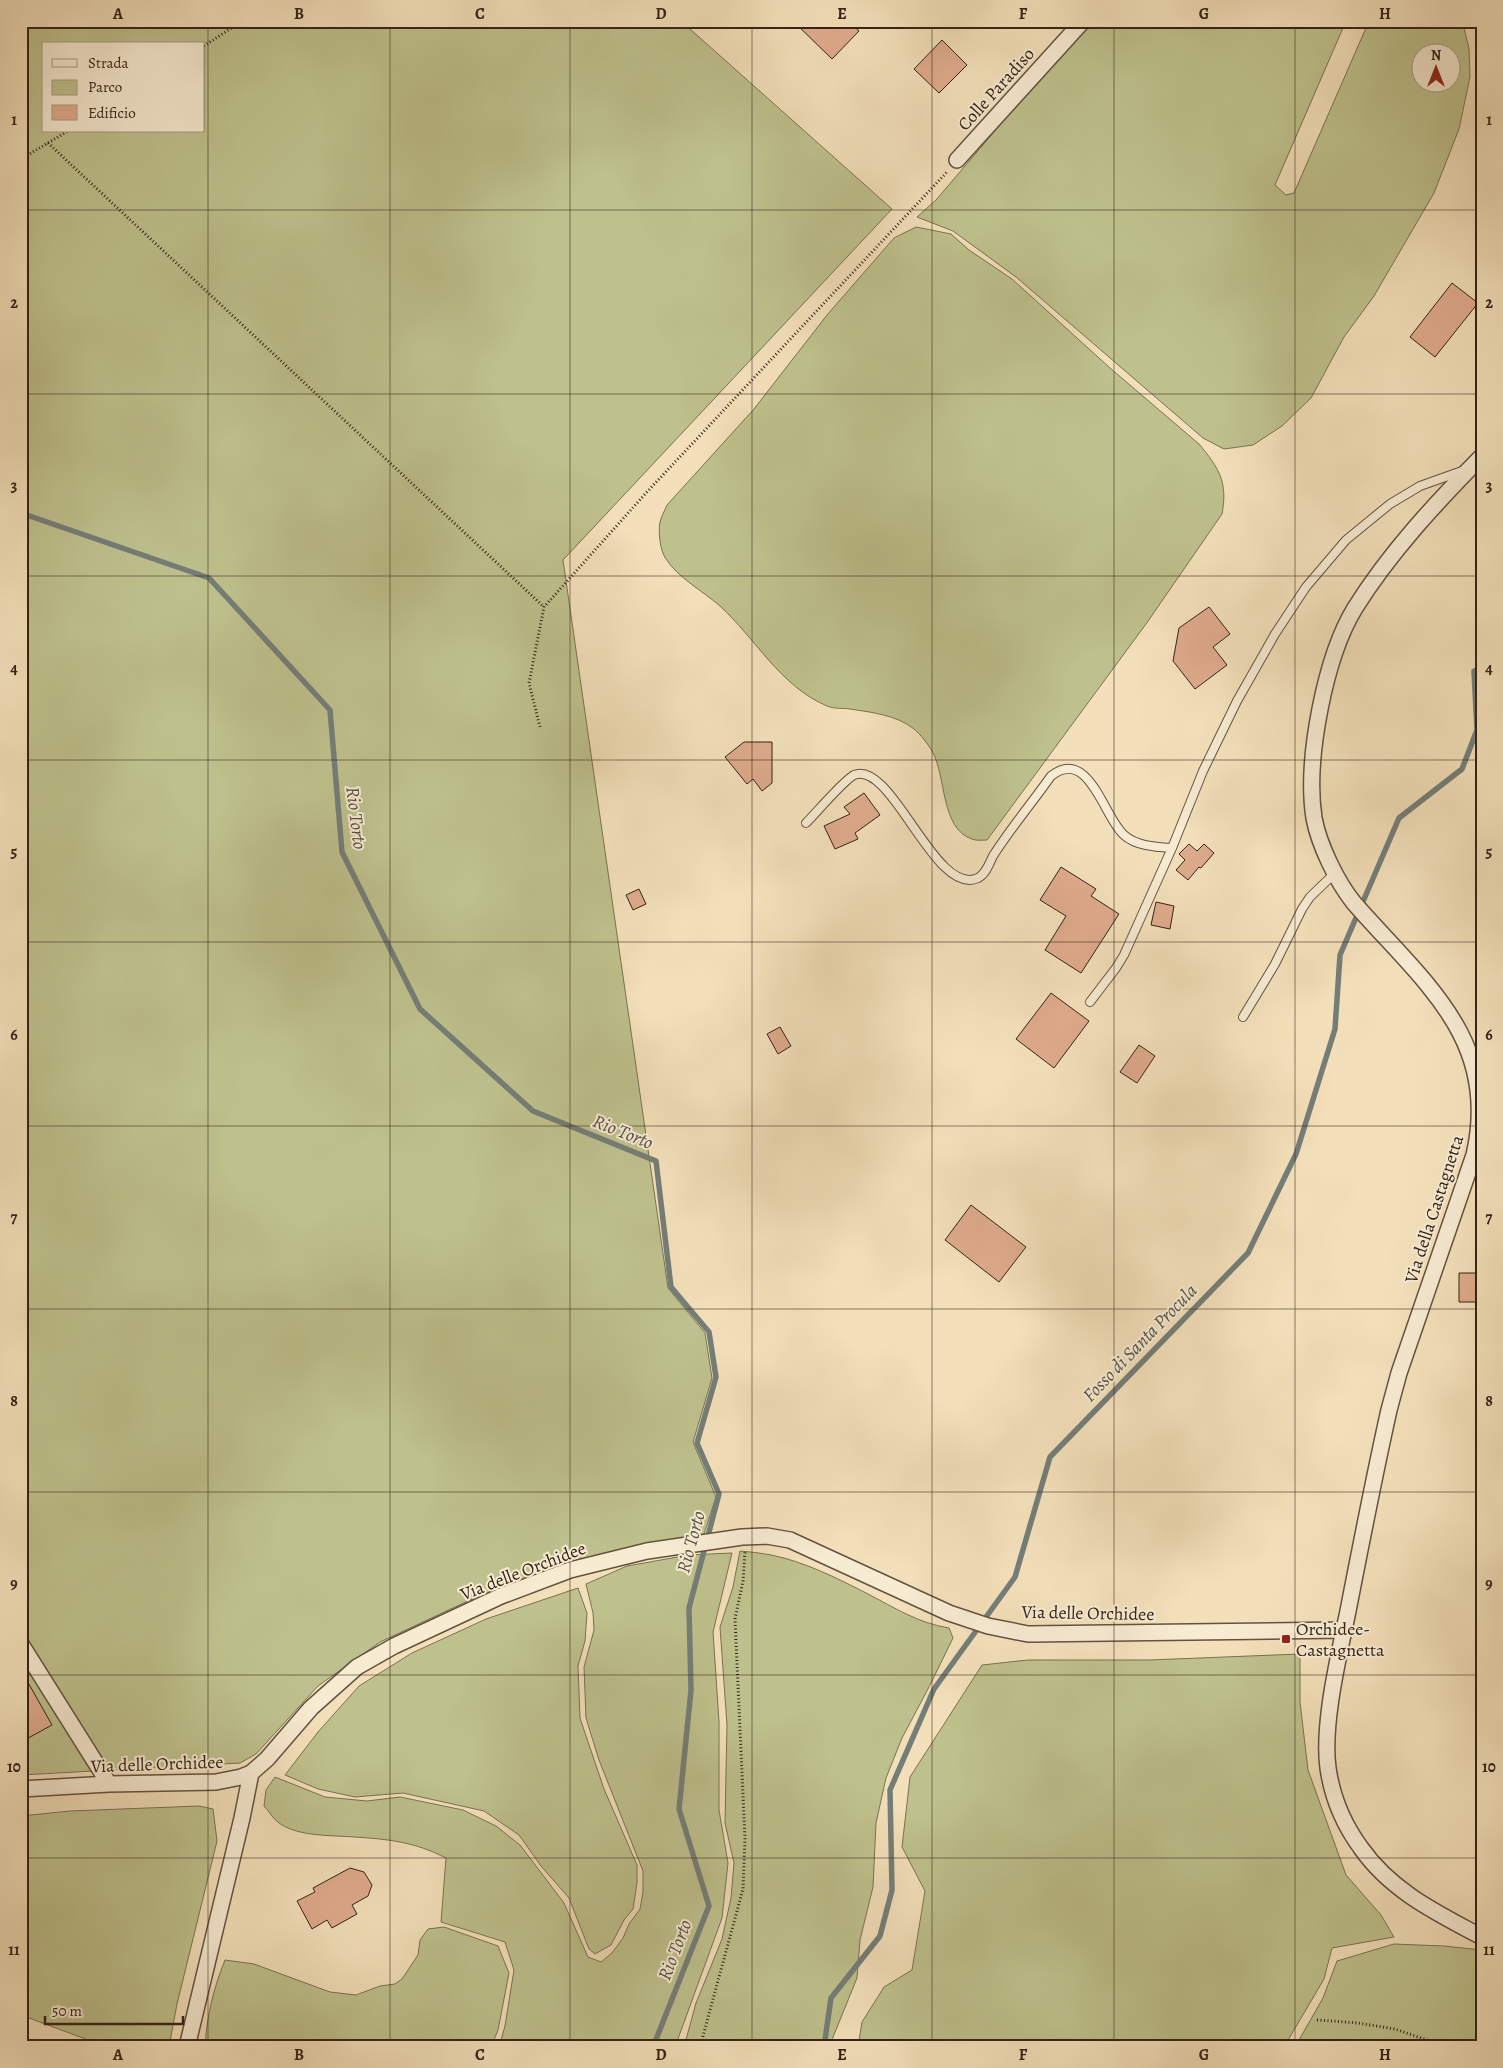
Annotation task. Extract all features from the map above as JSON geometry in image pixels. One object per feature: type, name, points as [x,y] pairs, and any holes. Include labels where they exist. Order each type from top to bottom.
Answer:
[{"type":"street","name":"Colle Paradiso","points":[[957,160],[1083,21]]},
{"type":"street","name":"Via della Castagnetta","points":[[1482,456],[1388,559],[1350,617],[1332,665],[1323,696],[1314,750],[1312,792],[1317,830],[1322,846],[1348,895],[1427,983],[1458,1028],[1469,1051],[1477,1077],[1480,1115],[1472,1162],[1394,1392],[1332,1696],[1327,1748],[1331,1780],[1345,1820],[1361,1849],[1389,1880],[1428,1908],[1482,1937]]},
{"type":"street","name":"Via delle Orchidee","points":[[21,1789],[109,1784],[216,1782],[234,1779],[250,1773],[268,1759],[311,1708],[339,1682],[363,1664],[394,1646],[484,1603],[559,1573],[627,1556],[742,1536],[777,1537],[797,1542],[920,1601],[997,1629],[1048,1634],[1344,1630]]},
{"type":"street","points":[[21,1644],[109,1784]]},
{"type":"street","points":[[187,2047],[246,1803],[250,1773]]},
{"type":"lane","points":[[1090,1002],[1116,968],[1124,954],[1172,848],[1204,770],[1256,666],[1306,587],[1324,564],[1356,531],[1400,497],[1420,486],[1471,468]]},
{"type":"lane","points":[[806,823],[850,779],[860,774],[867,774],[886,790],[942,865],[960,877],[974,879],[984,873],[996,852],[1051,776],[1063,770],[1070,770],[1078,772],[1089,780],[1123,835],[1139,843],[1172,848]]},
{"type":"lane","points":[[1243,1017],[1275,964],[1302,909],[1310,897],[1336,872]]},
{"type":"path","points":[[205,45],[242,21]]},
{"type":"path","points":[[21,160],[66,132]]},
{"type":"path","points":[[48,143],[544,607]]},
{"type":"path","points":[[540,727],[529,683],[544,607],[646,493],[957,160]]},
{"type":"path","points":[[700,2047],[743,1889],[745,1839],[735,1619],[743,1581],[745,1546],[742,1536]]},
{"type":"path","points":[[1317,2020],[1395,2028],[1447,2047]]},
{"type":"green space","points":[[21,21],[681,21],[892,209],[563,560],[668,1288],[705,1333],[712,1378],[693,1442],[716,1497],[703,1537],[529,1579],[470,1600],[380,1642],[318,1686],[256,1754],[240,1763],[21,1775]]},
{"type":"green space","points":[[1092,21],[1346,21],[1275,185],[1286,195],[1294,193],[1369,21],[1462,21],[1469,48],[1470,77],[1459,129],[1434,193],[1374,296],[1344,337],[1311,398],[1282,426],[1253,445],[1224,449],[1203,438],[1016,277],[953,231],[917,217],[936,200],[1045,72]]},
{"type":"green space","points":[[916,227],[951,234],[969,250],[1012,279],[1110,368],[1199,444],[1217,468],[1223,484],[1224,503],[1222,514],[1146,624],[987,840],[972,839],[962,833],[955,825],[949,814],[933,753],[916,731],[900,720],[883,715],[827,706],[796,687],[769,661],[720,606],[671,566],[664,556],[660,541],[660,522],[667,505],[754,409],[827,315],[894,238]]},
{"type":"green space","points":[[740,1551],[783,1558],[821,1571],[927,1623],[949,1628],[953,1638],[902,1738],[886,1778],[876,1823],[873,1887],[860,1940],[857,1978],[829,2047],[684,2047],[696,2003],[722,1939],[731,1898],[734,1863],[725,1823],[727,1725],[720,1627],[733,1587]]},
{"type":"green space","points":[[732,1553],[713,1632],[719,1722],[719,1810],[728,1863],[722,1918],[675,2047],[499,2047],[505,2026],[514,1970],[505,1942],[441,1922],[446,1858],[423,1848],[401,1842],[305,1833],[287,1828],[277,1821],[264,1806],[266,1790],[275,1777],[325,1797],[367,1801],[400,1797],[463,1810],[496,1826],[520,1845],[564,1903],[588,1957],[601,1962],[612,1953],[640,1909],[643,1892],[643,1871],[599,1760],[586,1718],[584,1667],[594,1630],[593,1613],[586,1584],[627,1566],[689,1555]]},
{"type":"green space","points":[[578,1588],[587,1613],[585,1641],[578,1666],[580,1718],[604,1789],[637,1865],[637,1883],[633,1909],[624,1920],[611,1945],[595,1954],[589,1949],[569,1898],[541,1866],[519,1835],[484,1811],[403,1793],[355,1797],[318,1789],[285,1775],[318,1732],[359,1686],[412,1653],[486,1619]]},
{"type":"green space","points":[[1300,1654],[1300,1702],[1308,1770],[1346,1875],[1381,1915],[1394,1937],[1332,1948],[1324,1979],[1284,2047],[858,2047],[862,2022],[884,1987],[912,1970],[925,1891],[902,1847],[910,1777],[982,1665],[1028,1660],[1149,1660]]},
{"type":"green space","points":[[199,1806],[213,1809],[217,1841],[177,2004],[169,2047],[107,2047],[21,2015],[21,1816],[70,1811]]},
{"type":"green space","points":[[444,1927],[498,1946],[509,1973],[498,2030],[491,2047],[205,2047],[211,2003],[225,1960],[254,1964],[330,1992],[356,1995],[380,1986],[395,1984],[402,1979],[418,1955],[420,1940],[428,1929]]},
{"type":"green space","points":[[1394,1944],[1482,1950],[1482,2047],[1295,2047],[1323,1998],[1337,1961]]},
{"type":"building","points":[[793,21],[848,21],[859,31],[832,59]]},
{"type":"building","points":[[942,40],[967,65],[939,93],[914,69]]},
{"type":"building","points":[[1452,283],[1478,303],[1435,357],[1410,337]]},
{"type":"building","points":[[1209,607],[1230,634],[1213,647],[1227,665],[1195,689],[1173,661],[1179,628]]},
{"type":"building","points":[[744,742],[772,742],[772,783],[762,791],[753,779],[747,784],[725,757]]},
{"type":"building","points":[[864,793],[880,815],[855,833],[858,839],[835,849],[824,826],[850,814],[844,807]]},
{"type":"building","points":[[1189,844],[1197,851],[1204,844],[1214,853],[1188,880],[1176,870],[1185,860],[1179,854]]},
{"type":"building","points":[[1061,867],[1096,889],[1091,896],[1119,914],[1081,973],[1045,950],[1066,916],[1040,900]]},
{"type":"building","points":[[639,889],[646,904],[633,910],[626,895]]},
{"type":"building","points":[[1156,902],[1174,906],[1170,929],[1151,925]]},
{"type":"building","points":[[1051,993],[1089,1021],[1054,1068],[1016,1039]]},
{"type":"building","points":[[780,1027],[791,1046],[778,1054],[767,1034]]},
{"type":"building","points":[[1139,1045],[1155,1056],[1137,1083],[1120,1072]]},
{"type":"building","points":[[971,1205],[1026,1247],[999,1282],[945,1240]]},
{"type":"building","points":[[1459,1273],[1482,1273],[1482,1302],[1459,1302]]},
{"type":"building","points":[[21,1670],[52,1725],[21,1742]]},
{"type":"building","points":[[350,1868],[364,1872],[372,1885],[368,1896],[352,1905],[357,1914],[332,1928],[327,1920],[312,1929],[297,1901],[315,1892],[313,1888]]},
{"type":"waterway","name":"Rio Torto","points":[[21,513],[209,578],[330,710],[342,852],[420,1009],[533,1111],[656,1161],[671,1287],[709,1332],[716,1377],[697,1443],[719,1494],[689,1608],[691,1690],[679,1809],[709,1906],[653,2047]]},
{"type":"waterway","name":"Fosso di Santa Procula","points":[[824,2047],[831,1998],[880,1936],[892,1890],[890,1790],[934,1689],[1015,1577],[1050,1457],[1248,1253],[1296,1154],[1335,1029],[1340,955],[1399,818],[1462,769],[1477,730],[1474,671],[1482,668]]},
{"type":"place","name":"Orchidee- Castagnetta","points":[[1286,1639]]}]
